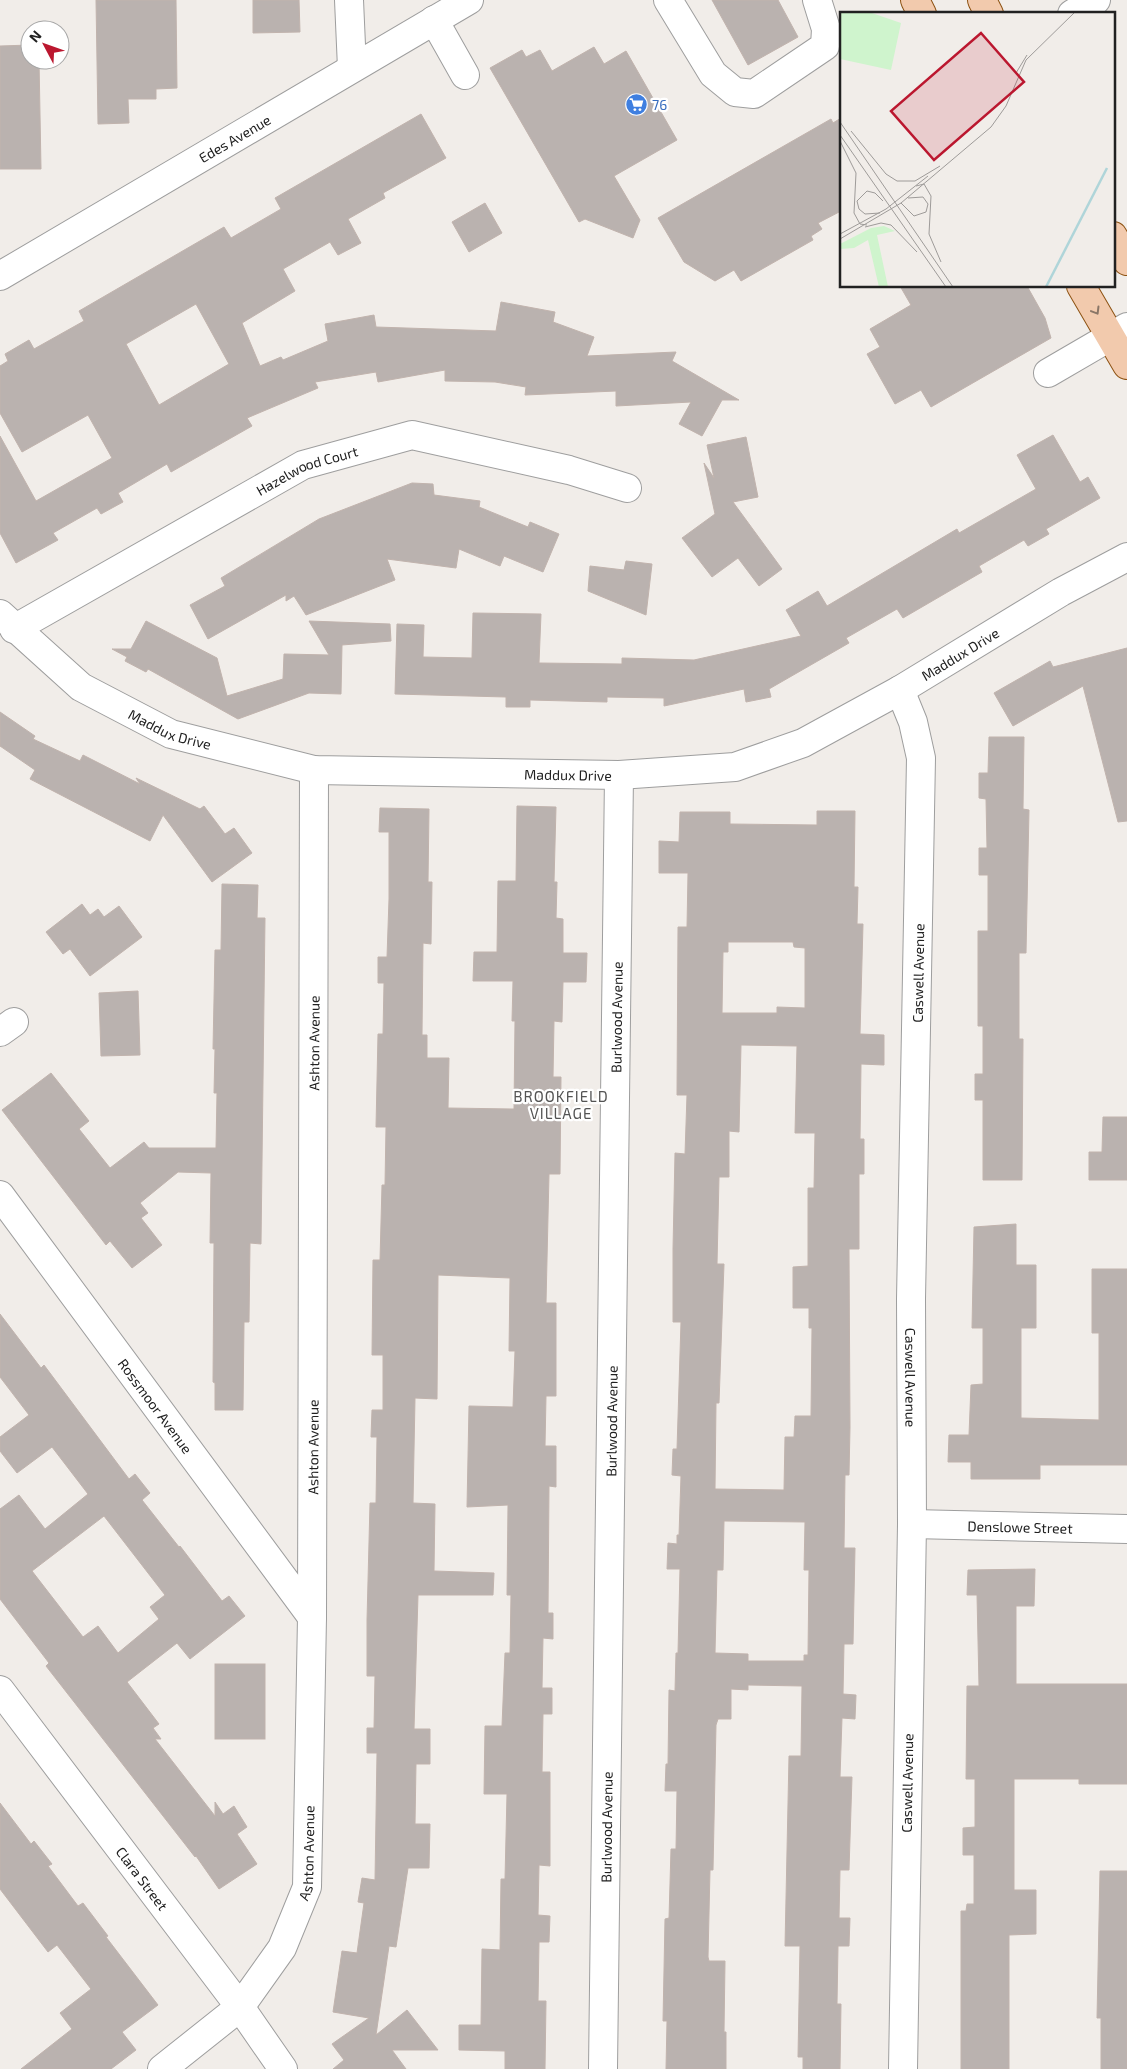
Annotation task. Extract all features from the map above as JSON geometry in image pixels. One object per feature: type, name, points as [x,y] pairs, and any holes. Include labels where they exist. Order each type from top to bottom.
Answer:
[{"type":"main road","points":[[915,0],[921,12]]},
{"type":"main road","points":[[982,0],[988,12]]},
{"type":"main road","points":[[1114,238],[1127,260]]},
{"type":"main road","points":[[1083,288],[1119,332],[1127,365]]},
{"type":"street","points":[[349,0],[352,68]]},
{"type":"street","name":"Edes Avenue","points":[[0,276],[469,0]]},
{"type":"street","points":[[668,0],[713,74],[735,92],[754,94],[825,46],[826,29],[817,0]]},
{"type":"street","points":[[1075,12],[1096,0]]},
{"type":"street","points":[[434,20],[465,75]]},
{"type":"street","points":[[1048,373],[1119,332]]},
{"type":"street","name":"Hazelwood Court","points":[[7,621],[303,465],[412,435],[569,470],[627,488]]},
{"type":"street","name":"Maddux Drive","points":[[7,621],[81,687],[171,734],[314,770],[619,775],[735,766],[803,742],[900,690],[1061,592],[1127,557]]},
{"type":"street","name":"Caswell Avenue","points":[[900,690],[913,722],[922,758],[911,1299],[912,1524],[903,2069]]},
{"type":"street","name":"Ashton Avenue","points":[[162,2069],[240,2007],[282,1948],[307,1887],[312,1617],[314,770]]},
{"type":"street","name":"Burlwood Avenue","points":[[603,2069],[619,775]]},
{"type":"street","name":"Rossmoor Avenue","points":[[0,1195],[312,1617]]},
{"type":"street","name":"Denslowe Street","points":[[912,1524],[1127,1530]]},
{"type":"street","name":"Clara Street","points":[[0,1690],[240,2007],[284,2069]]},
{"type":"building","points":[[96,0],[176,0],[177,88],[156,89],[156,99],[128,99],[129,123],[98,124]]},
{"type":"building","points":[[253,0],[299,0],[300,32],[253,33]]},
{"type":"building","points":[[712,0],[778,0],[798,37],[748,65]]},
{"type":"building","points":[[20,45],[20,70],[39,70],[41,169],[0,169],[0,46]]},
{"type":"building","points":[[594,47],[604,64],[626,51],[677,140],[614,176],[640,220],[633,238],[585,219],[579,222],[490,68],[522,50],[526,57],[540,50],[552,71]]},
{"type":"building","points":[[421,114],[446,158],[383,193],[385,198],[348,219],[361,243],[338,255],[330,242],[283,269],[295,291],[242,323],[260,366],[281,357],[283,360],[328,341],[325,324],[374,315],[376,327],[496,331],[501,302],[555,312],[553,322],[594,337],[587,356],[676,352],[672,361],[739,400],[722,400],[702,436],[679,424],[691,402],[616,406],[616,391],[525,395],[526,387],[495,382],[445,381],[445,370],[378,382],[376,372],[315,382],[318,388],[247,418],[252,426],[171,472],[167,464],[118,493],[123,502],[101,514],[97,508],[53,533],[58,540],[16,563],[0,533],[0,436],[36,501],[112,458],[88,415],[22,452],[0,413],[0,366],[8,361],[5,354],[29,340],[34,349],[84,321],[79,311],[224,227],[231,238],[281,209],[275,198]],"holes":[[[196,304],[229,364],[159,405],[126,344]]]},
{"type":"building","points":[[831,119],[833,123],[840,119],[840,212],[818,223],[822,229],[811,236],[813,240],[741,281],[734,270],[715,281],[684,262],[658,218]]},
{"type":"building","points":[[485,203],[502,233],[469,252],[452,222]]},
{"type":"building","points":[[901,288],[1028,288],[1045,318],[1051,338],[931,407],[921,390],[895,404],[867,354],[880,347],[870,329],[911,305]]},
{"type":"building","points":[[1053,435],[1080,482],[1088,477],[1100,498],[1046,529],[1049,534],[1028,546],[1024,540],[979,566],[982,572],[903,618],[897,609],[846,638],[849,643],[769,689],[771,697],[746,702],[744,689],[664,706],[664,698],[607,697],[607,702],[530,700],[530,707],[506,707],[506,697],[395,694],[397,624],[424,625],[423,657],[472,658],[473,613],[541,614],[539,663],[622,664],[622,658],[694,660],[801,636],[786,610],[818,591],[827,606],[957,529],[959,533],[1036,489],[1017,455]]},
{"type":"building","points":[[746,437],[758,497],[733,502],[782,569],[759,586],[738,558],[712,577],[682,538],[715,514],[704,463],[714,478],[707,445]]},
{"type":"building","points":[[412,483],[433,484],[434,495],[480,501],[479,507],[528,527],[530,522],[559,534],[543,572],[504,556],[500,566],[459,549],[456,568],[387,559],[395,580],[306,615],[294,596],[286,601],[286,595],[208,639],[190,605],[225,586],[221,578],[319,519]]},
{"type":"building","points":[[626,561],[652,564],[646,615],[588,591],[590,566],[624,570]]},
{"type":"building","points":[[146,621],[217,658],[227,696],[283,679],[284,654],[329,655],[309,621],[390,624],[391,641],[342,645],[341,694],[309,693],[238,719],[148,669],[146,672],[125,661],[127,657],[112,649],[131,649]]},
{"type":"building","points":[[1127,648],[1127,821],[1118,822],[1083,686],[1013,726],[994,693],[1050,661],[1053,667]]},
{"type":"building","points":[[0,712],[35,736],[33,739],[80,761],[83,755],[140,784],[136,778],[200,809],[204,806],[225,834],[234,828],[252,853],[212,882],[163,815],[150,841],[30,779],[35,770],[0,746]]},
{"type":"building","points":[[989,737],[1024,737],[1023,809],[1029,810],[1026,953],[1019,953],[1019,1039],[1023,1039],[1022,1180],[983,1180],[983,1100],[975,1100],[975,1074],[983,1074],[983,1026],[978,1026],[978,931],[988,931],[988,875],[979,875],[979,848],[987,848],[986,799],[979,798],[979,773],[988,773]]},
{"type":"building","points":[[517,806],[556,807],[554,882],[557,882],[556,918],[563,919],[563,953],[587,953],[586,982],[563,982],[562,1022],[554,1021],[553,1077],[561,1077],[560,1174],[549,1174],[546,1303],[556,1303],[556,1396],[546,1396],[545,1446],[556,1446],[556,1487],[549,1486],[548,1613],[553,1613],[553,1639],[543,1638],[542,1688],[552,1688],[552,1714],[543,1714],[542,1772],[550,1772],[550,1866],[539,1865],[538,1915],[550,1916],[549,1942],[539,1942],[538,2001],[546,2001],[545,2069],[505,2069],[505,2051],[459,2050],[459,2025],[481,2025],[482,1949],[500,1950],[501,1879],[505,1879],[507,1794],[484,1794],[485,1726],[502,1726],[505,1653],[510,1653],[511,1595],[507,1595],[508,1505],[467,1507],[469,1406],[513,1407],[515,1351],[509,1351],[510,1278],[438,1275],[437,1399],[415,1398],[413,1503],[435,1504],[434,1571],[494,1573],[493,1595],[418,1595],[414,1729],[430,1729],[430,1764],[416,1764],[415,1824],[430,1824],[429,1868],[408,1868],[396,1947],[389,1946],[376,2035],[407,2010],[438,2050],[392,2050],[406,2069],[333,2069],[344,2060],[332,2044],[369,2018],[333,2012],[342,1951],[357,1953],[364,1903],[358,1902],[362,1878],[375,1880],[377,1753],[367,1753],[367,1728],[374,1728],[375,1676],[367,1676],[367,1620],[370,1503],[376,1503],[377,1437],[371,1437],[372,1410],[383,1410],[383,1355],[372,1355],[373,1260],[380,1260],[382,1185],[385,1185],[386,1127],[376,1127],[378,1034],[383,1034],[384,983],[378,983],[378,957],[387,957],[389,899],[389,832],[379,832],[380,808],[429,809],[428,882],[432,882],[431,944],[423,943],[422,1035],[427,1035],[427,1058],[449,1058],[448,1108],[514,1109],[515,1021],[512,1021],[513,981],[473,981],[474,952],[497,952],[498,881],[516,881]]},
{"type":"building","points":[[817,811],[855,811],[854,887],[858,887],[857,924],[863,924],[860,1034],[884,1035],[884,1065],[861,1064],[860,1139],[864,1139],[864,1174],[859,1174],[859,1249],[849,1249],[850,1427],[849,1475],[845,1475],[844,1548],[855,1548],[853,1644],[844,1644],[843,1694],[856,1695],[855,1719],[842,1718],[840,1777],[852,1777],[849,1870],[840,1870],[839,1918],[850,1918],[849,1946],[838,1946],[837,2004],[841,2004],[840,2069],[803,2069],[803,2057],[798,2057],[800,1946],[785,1946],[789,1756],[801,1756],[802,1686],[748,1685],[748,1690],[731,1689],[731,1719],[718,1719],[716,1725],[713,1870],[710,1870],[708,1957],[709,1961],[725,1961],[724,2032],[726,2032],[726,2069],[666,2069],[667,2021],[663,2021],[665,1919],[669,1918],[671,1849],[676,1849],[677,1791],[665,1791],[666,1764],[668,1764],[669,1690],[675,1691],[676,1653],[678,1653],[680,1569],[667,1569],[668,1543],[677,1544],[677,1535],[679,1535],[681,1476],[672,1475],[673,1449],[677,1449],[681,1322],[673,1322],[675,1153],[685,1154],[687,1095],[677,1095],[678,927],[687,927],[688,873],[659,873],[659,841],[679,842],[680,812],[730,812],[730,824],[817,825]],"holes":[[[728,942],[793,942],[794,947],[805,948],[805,1008],[777,1007],[777,1013],[722,1013],[723,952],[728,952]],[[741,1045],[797,1046],[795,1133],[815,1133],[814,1188],[808,1188],[808,1266],[793,1267],[793,1308],[809,1308],[809,1328],[812,1328],[811,1416],[795,1416],[794,1437],[785,1437],[784,1490],[715,1489],[716,1403],[719,1403],[724,1264],[717,1264],[719,1177],[729,1177],[729,1131],[739,1132]],[[724,1521],[805,1522],[804,1570],[809,1570],[808,1655],[804,1655],[804,1661],[748,1661],[748,1654],[715,1653],[717,1570],[723,1570]]]},
{"type":"building","points":[[222,884],[258,885],[257,918],[265,918],[261,1244],[250,1243],[249,1322],[244,1322],[243,1410],[215,1410],[215,1383],[213,1382],[214,1243],[210,1243],[211,1173],[178,1172],[140,1203],[148,1213],[141,1218],[162,1245],[132,1268],[110,1241],[106,1245],[2,1110],[51,1073],[89,1121],[79,1129],[110,1168],[144,1142],[149,1148],[216,1148],[217,1093],[214,1093],[215,1049],[213,1049],[215,950],[221,950]]},
{"type":"building","points":[[82,904],[90,915],[98,909],[104,917],[119,906],[142,937],[90,976],[70,949],[63,954],[46,932]]},
{"type":"building","points":[[138,991],[140,1055],[101,1056],[99,993]]},
{"type":"building","points":[[1103,1117],[1127,1117],[1127,1180],[1089,1180],[1089,1152],[1102,1152]]},
{"type":"building","points":[[1016,1224],[1016,1265],[1036,1265],[1036,1328],[1021,1328],[1021,1418],[1099,1420],[1099,1333],[1092,1333],[1092,1269],[1127,1269],[1127,1465],[1040,1465],[1040,1479],[971,1479],[971,1462],[948,1462],[949,1435],[969,1435],[971,1385],[983,1384],[983,1328],[972,1328],[974,1227]]},
{"type":"building","points":[[0,1314],[41,1368],[44,1365],[129,1479],[135,1474],[150,1493],[142,1500],[222,1601],[229,1596],[245,1616],[190,1659],[177,1643],[127,1682],[159,1724],[153,1728],[161,1739],[155,1739],[215,1816],[215,1802],[223,1814],[234,1806],[247,1827],[237,1834],[257,1864],[219,1889],[196,1856],[46,1666],[49,1663],[0,1599],[0,1509],[19,1495],[45,1529],[88,1494],[52,1447],[17,1473],[0,1451],[0,1437],[29,1415],[0,1377]],"holes":[[[104,1516],[165,1595],[150,1607],[159,1619],[118,1653],[98,1626],[83,1637],[32,1571]]]},
{"type":"building","points":[[1035,1569],[1034,1606],[1016,1606],[1016,1684],[1127,1684],[1127,1784],[1079,1784],[1079,1779],[1014,1779],[1014,1890],[1036,1890],[1036,1934],[1009,1935],[1009,2069],[961,2069],[961,1911],[966,1911],[967,1904],[974,1904],[974,1855],[963,1855],[963,1828],[975,1827],[975,1779],[966,1779],[967,1686],[979,1686],[977,1595],[967,1595],[968,1570]]},
{"type":"building","points":[[215,1664],[265,1664],[265,1739],[215,1739]]},
{"type":"building","points":[[0,1803],[31,1844],[34,1841],[52,1864],[48,1866],[78,1906],[83,1903],[108,1936],[106,1937],[158,2005],[122,2032],[136,2050],[111,2069],[21,2069],[72,2029],[60,2013],[91,1989],[57,1945],[48,1952],[0,1889]]},
{"type":"building","points":[[1100,1871],[1127,1871],[1127,2069],[1101,2069],[1101,2018],[1097,2018]]},
{"type":"place","name":"76","points":[[636,104]]},
{"type":"district","name":"BROOKFIELD VILLAGE","points":[[561,1104]]}]
